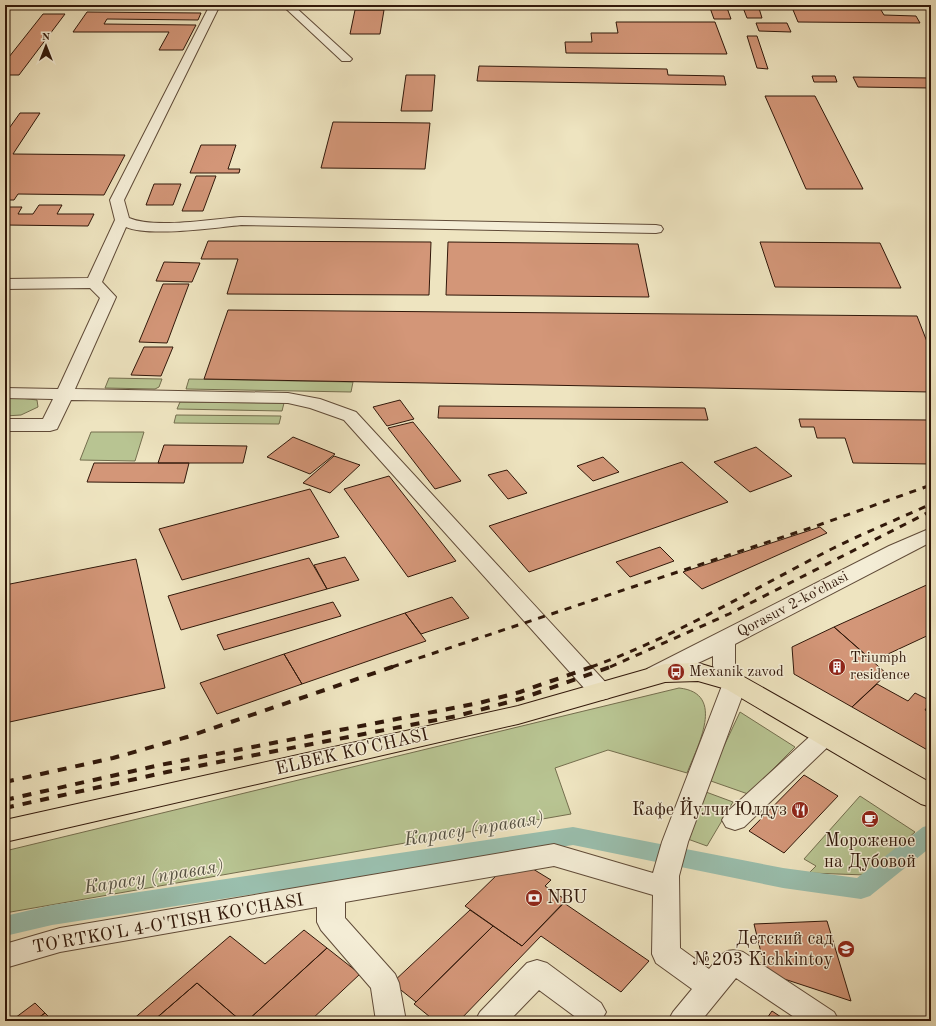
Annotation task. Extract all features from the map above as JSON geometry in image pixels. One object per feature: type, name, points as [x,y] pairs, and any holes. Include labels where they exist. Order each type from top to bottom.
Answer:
[{"type":"main road","name":"ELBEK KO'CHASI","points":[[5,831],[518,715],[655,675],[676,672],[698,672],[736,683],[923,792]]},
{"type":"street","points":[[94,283],[122,220],[117,200],[215,5]]},
{"type":"street","points":[[287,5],[346,60]]},
{"type":"street","points":[[346,5],[512,5]]},
{"type":"street","points":[[122,220],[136,226],[184,226],[241,220],[656,229]]},
{"type":"street","points":[[5,284],[94,283],[108,297],[50,425],[5,425]]},
{"type":"street","points":[[5,393],[288,398],[314,403],[350,416],[601,692]]},
{"type":"street","name":"Qorasuv 2-koʻchasi","points":[[655,675],[724,642],[896,550],[931,534]]},
{"type":"street","points":[[712,987],[666,954],[666,882],[675,842],[736,683],[724,666],[724,642]]},
{"type":"street","points":[[735,820],[826,735]]},
{"type":"street","name":"TO'RTKO'L 4-O'TISH KO'CHASI","points":[[5,956],[60,940],[554,854],[666,882]]},
{"type":"street","points":[[331,894],[332,922],[385,983],[391,1021]]},
{"type":"street","points":[[683,1021],[733,960],[824,1021]]},
{"type":"street","points":[[490,1021],[537,972],[591,1012]]},
{"type":"green space","points":[[109,378],[162,379],[159,387],[155,389],[105,388]]},
{"type":"green space","points":[[189,379],[353,382],[351,392],[186,389]]},
{"type":"green space","points":[[5,396],[37,400],[38,407],[21,415],[5,416]]},
{"type":"green space","points":[[180,402],[284,403],[282,411],[177,409]]},
{"type":"green space","points":[[176,415],[281,416],[279,424],[174,423]]},
{"type":"green space","points":[[91,432],[144,432],[135,461],[80,460]]},
{"type":"green space","points":[[679,688],[694,692],[702,700],[705,710],[705,723],[702,736],[687,773],[608,750],[555,768],[571,814],[5,913],[5,851]]},
{"type":"green space","points":[[740,712],[795,747],[748,794],[708,780]]},
{"type":"green space","points":[[706,792],[733,802],[707,846],[685,838]]},
{"type":"green space","points":[[860,796],[915,832],[866,875],[809,873],[816,866],[804,859]]},
{"type":"building","points":[[709,5],[726,5],[731,19],[714,19]]},
{"type":"building","points":[[742,5],[758,5],[762,18],[747,18]]},
{"type":"building","points":[[791,5],[878,5],[884,15],[916,16],[920,23],[798,22]]},
{"type":"building","points":[[355,10],[384,10],[380,34],[350,34]]},
{"type":"building","points":[[87,12],[201,13],[198,20],[107,19],[104,24],[196,25],[183,50],[159,50],[169,32],[73,32]]},
{"type":"building","points":[[43,14],[65,14],[19,75],[5,75],[5,62]]},
{"type":"building","points":[[616,22],[715,22],[727,54],[566,53],[565,42],[592,42],[591,33],[618,33]]},
{"type":"building","points":[[756,23],[787,23],[791,32],[759,31]]},
{"type":"building","points":[[747,36],[757,36],[768,69],[757,68]]},
{"type":"building","points":[[479,66],[667,69],[668,75],[724,76],[726,85],[477,81]]},
{"type":"building","points":[[406,75],[435,75],[432,111],[401,111]]},
{"type":"building","points":[[812,76],[835,76],[837,82],[814,82]]},
{"type":"building","points":[[853,77],[931,78],[931,88],[858,87]]},
{"type":"building","points":[[765,96],[815,96],[863,189],[806,189]]},
{"type":"building","points":[[20,113],[40,113],[13,154],[125,155],[104,195],[18,194],[14,200],[5,200],[5,134]]},
{"type":"building","points":[[333,122],[430,123],[425,169],[321,168]]},
{"type":"building","points":[[201,145],[236,145],[228,169],[240,169],[239,173],[190,173]]},
{"type":"building","points":[[196,176],[216,176],[203,211],[182,211]]},
{"type":"building","points":[[154,184],[181,184],[173,205],[146,205]]},
{"type":"building","points":[[39,205],[62,205],[57,214],[94,214],[88,226],[5,225],[5,207],[22,207],[18,214],[33,214]]},
{"type":"building","points":[[208,241],[431,242],[429,295],[227,294],[238,259],[201,259]]},
{"type":"building","points":[[448,242],[638,244],[649,297],[446,295]]},
{"type":"building","points":[[760,242],[880,243],[901,288],[775,287]]},
{"type":"building","points":[[164,262],[200,263],[192,282],[156,281]]},
{"type":"building","points":[[163,284],[189,284],[167,343],[139,342]]},
{"type":"building","points":[[228,310],[917,316],[931,352],[931,392],[204,379]]},
{"type":"building","points":[[144,347],[173,347],[161,376],[131,375]]},
{"type":"building","points":[[400,400],[414,419],[387,426],[373,407]]},
{"type":"building","points":[[439,406],[705,408],[708,420],[438,418]]},
{"type":"building","points":[[799,419],[931,420],[931,464],[853,463],[845,438],[817,438],[814,427],[801,427]]},
{"type":"building","points":[[413,422],[461,481],[435,489],[388,428]]},
{"type":"building","points":[[293,437],[335,454],[310,474],[267,457]]},
{"type":"building","points":[[164,445],[247,446],[243,463],[158,463]]},
{"type":"building","points":[[756,447],[792,476],[750,492],[714,462]]},
{"type":"building","points":[[334,456],[360,465],[330,493],[303,483]]},
{"type":"building","points":[[603,457],[619,472],[593,481],[577,466]]},
{"type":"building","points":[[682,462],[728,502],[529,572],[489,526]]},
{"type":"building","points":[[94,463],[189,463],[184,483],[87,482]]},
{"type":"building","points":[[507,470],[527,493],[508,499],[488,475]]},
{"type":"building","points":[[389,476],[456,561],[408,577],[344,489]]},
{"type":"building","points":[[310,489],[339,537],[182,580],[159,529]]},
{"type":"building","points":[[820,527],[827,533],[702,589],[683,572]]},
{"type":"building","points":[[660,547],[674,561],[630,577],[616,562]]},
{"type":"building","points":[[345,557],[359,580],[327,589],[314,565]]},
{"type":"building","points":[[309,558],[327,589],[181,630],[168,596]]},
{"type":"building","points":[[136,559],[165,688],[5,723],[5,585]]},
{"type":"building","points":[[931,583],[931,634],[873,661],[834,627]]},
{"type":"building","points":[[452,597],[469,618],[421,634],[405,613]]},
{"type":"building","points":[[333,602],[341,616],[224,650],[217,635]]},
{"type":"building","points":[[405,613],[426,641],[302,684],[284,654]]},
{"type":"building","name":"Triumph residence","points":[[834,627],[887,674],[852,707],[794,674],[792,647]]},
{"type":"building","points":[[284,654],[302,684],[217,714],[200,683]]},
{"type":"building","points":[[877,684],[908,701],[915,693],[931,701],[925,710],[931,713],[931,752],[852,707]]},
{"type":"building","points":[[804,775],[838,796],[784,853],[749,831]]},
{"type":"building","points":[[533,869],[551,880],[545,886],[566,900],[522,946],[465,906],[499,873]]},
{"type":"building","points":[[564,903],[649,961],[621,992],[541,936],[459,1021],[435,1021],[414,1004],[493,926],[522,946]]},
{"type":"building","points":[[470,910],[493,926],[416,1002],[392,983]]},
{"type":"building","points":[[827,921],[851,1001],[766,973],[754,924]]},
{"type":"building","points":[[304,930],[327,948],[247,1021],[241,1021],[197,983],[153,1021],[131,1021],[230,936],[265,964]]},
{"type":"building","points":[[327,948],[360,974],[310,1021],[247,1021]]},
{"type":"building","points":[[197,983],[241,1021],[226,1021],[220,1016],[215,1021],[153,1021]]},
{"type":"building","points":[[35,1003],[45,1013],[34,1021],[11,1021]]},
{"type":"building","points":[[772,1011],[787,1021],[765,1021]]},
{"type":"building","points":[[45,1013],[53,1021],[34,1021]]},
{"type":"waterway","name":"Карасу (правая)","points":[[5,926],[52,915],[573,836],[783,878],[861,889],[931,834]]},
{"type":"railway","points":[[395,666],[816,526],[931,485]]},
{"type":"railway","points":[[591,667],[650,643],[708,615],[834,548],[931,504]]},
{"type":"railway","points":[[610,667],[729,614],[931,511]]},
{"type":"railway","points":[[5,782],[113,758],[187,737],[395,666]]},
{"type":"railway","points":[[5,800],[160,765],[479,703],[520,692],[594,666]]},
{"type":"railway","points":[[5,808],[167,772],[457,716],[520,699],[613,666]]},
{"type":"place","name":"Triumph residence","points":[[837,667]]},
{"type":"place","name":"Mexanik zavod","points":[[676,672]]},
{"type":"place","name":"Кафе Йулчи Юлдуз","points":[[800,810]]},
{"type":"place","name":"Мороженое на Дубовой","points":[[870,819]]},
{"type":"place","name":"NBU","points":[[534,898]]},
{"type":"place","name":"Детский сад №203 Kichkintoy","points":[[846,949]]}]
